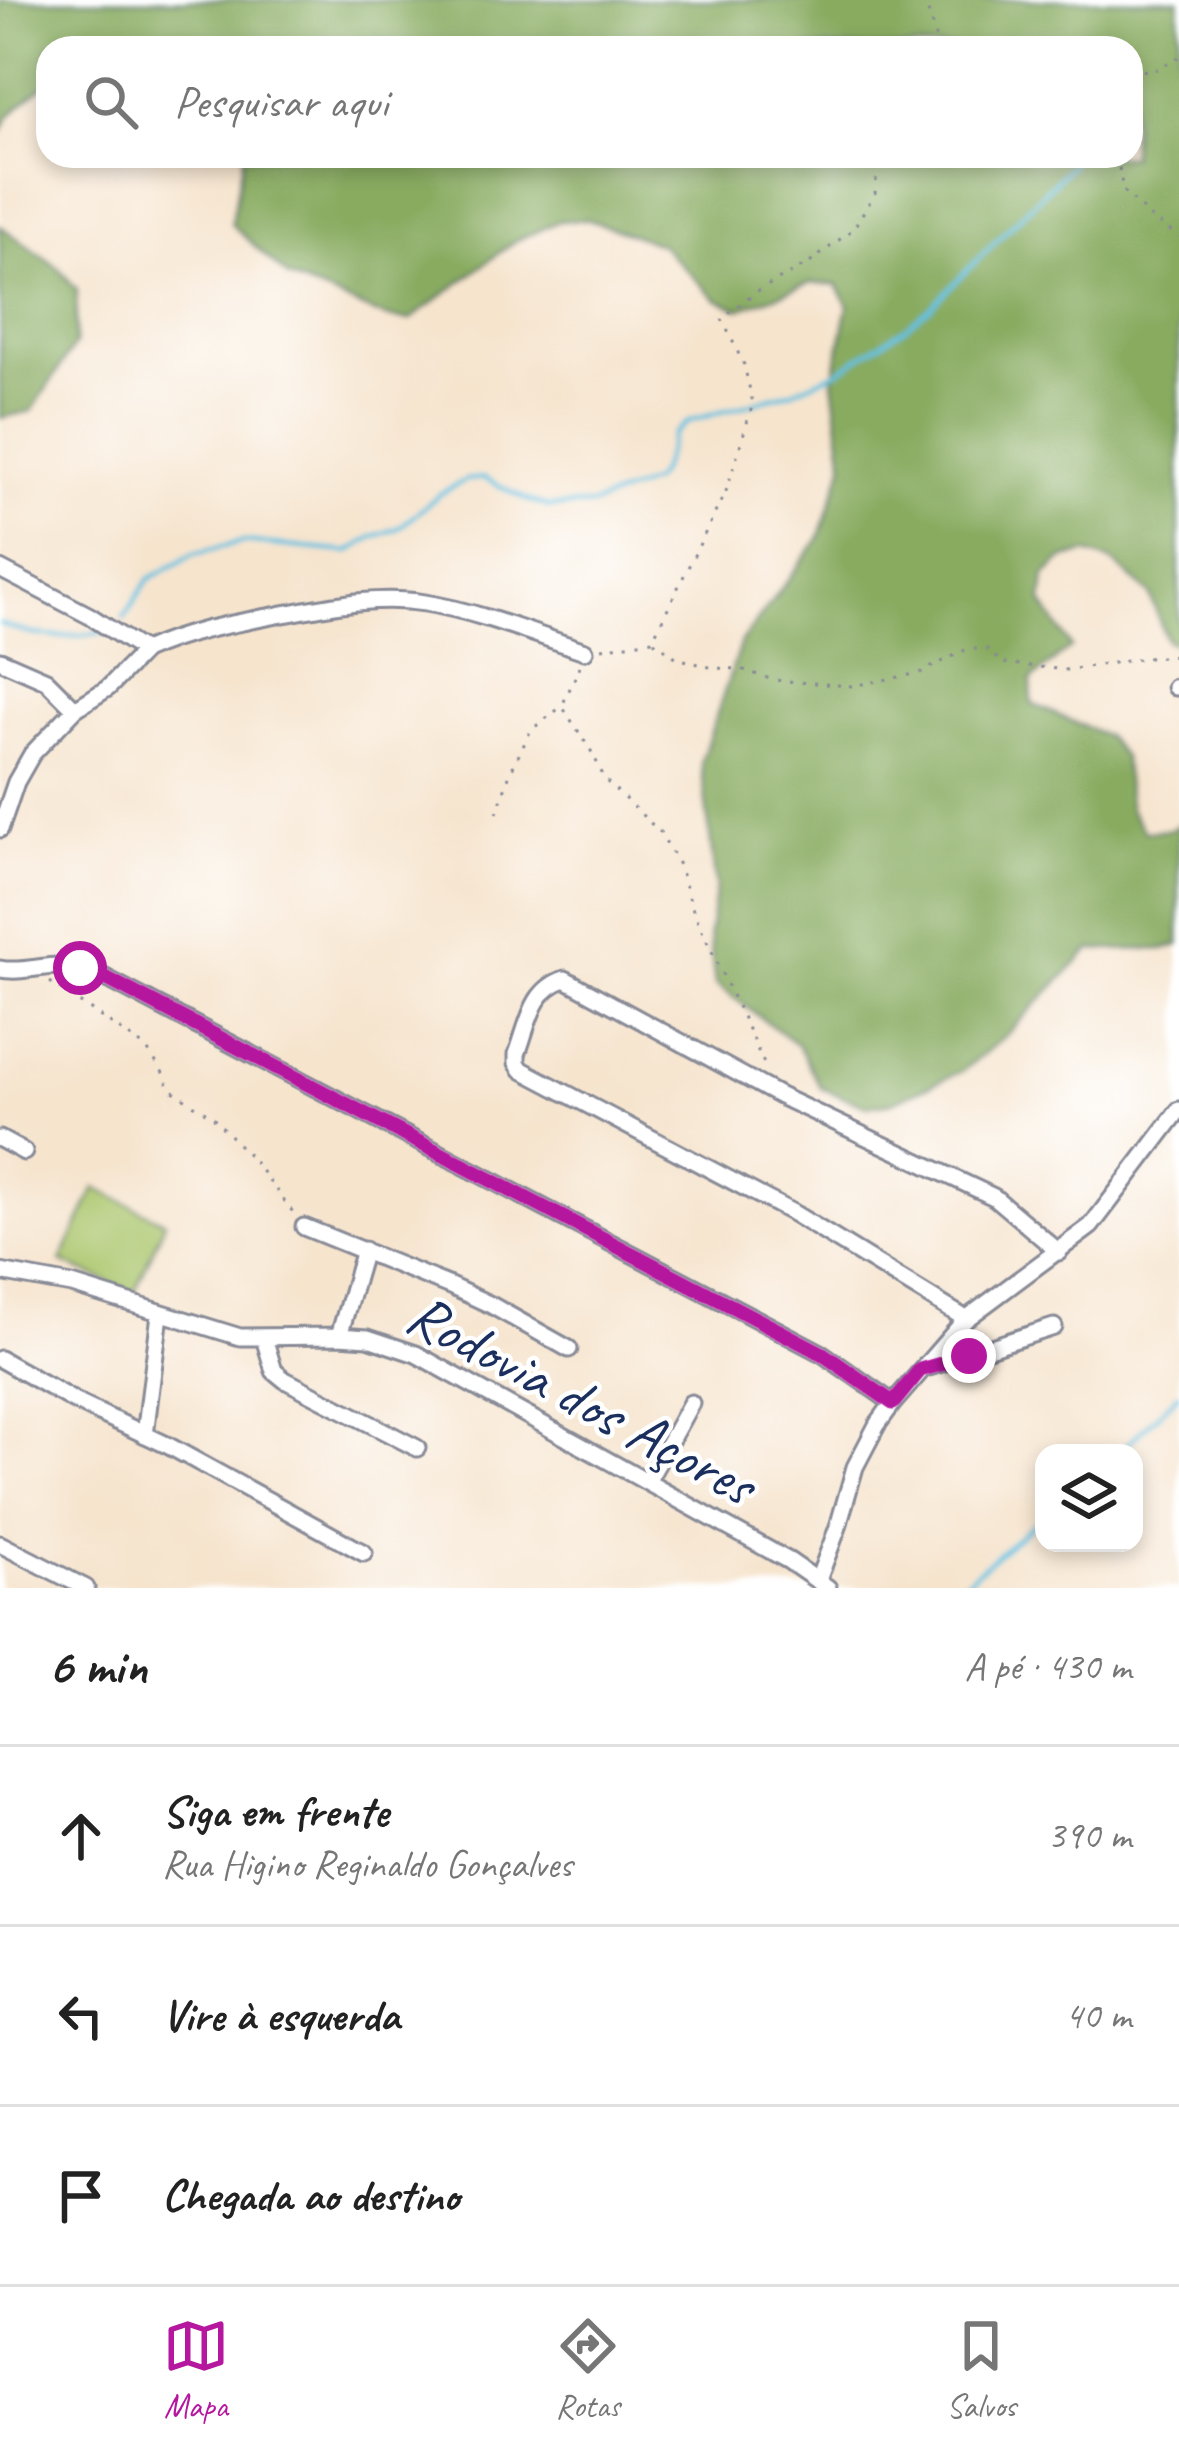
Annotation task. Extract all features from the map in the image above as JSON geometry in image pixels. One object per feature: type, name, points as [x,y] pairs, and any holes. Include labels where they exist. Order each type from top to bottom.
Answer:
[{"type":"street","points":[[0,568],[145,650]]},
{"type":"street","points":[[0,829],[16,782],[32,754],[75,709],[108,688],[145,650],[173,637],[335,604],[386,599],[465,611],[585,651]]},
{"type":"street","points":[[0,660],[46,680],[75,709]]},
{"type":"street","points":[[0,969],[59,966],[98,974],[823,1354],[893,1403]]},
{"type":"street","points":[[966,1319],[793,1213],[522,1070],[517,1054],[541,992],[565,979],[780,1096],[994,1197],[1059,1252]]},
{"type":"street","points":[[823,1584],[855,1467],[893,1403],[966,1319],[1059,1252],[1102,1214],[1179,1110]]},
{"type":"street","points":[[0,1139],[24,1152]]},
{"type":"street","points":[[304,1227],[491,1305],[569,1349]]},
{"type":"street","points":[[339,1336],[364,1250]]},
{"type":"street","name":"Rodovia dos Açores","points":[[0,1271],[72,1285],[219,1332],[264,1338],[368,1338],[416,1354],[823,1584]]},
{"type":"street","points":[[146,1436],[160,1314]]},
{"type":"street","points":[[920,1370],[1054,1328]]},
{"type":"street","points":[[264,1338],[274,1371],[285,1380],[417,1448]]},
{"type":"street","points":[[0,1359],[364,1553]]},
{"type":"street","points":[[646,1482],[691,1403]]},
{"type":"street","points":[[0,1544],[86,1588]]},
{"type":"path","points":[[925,0],[935,36]]},
{"type":"path","points":[[1143,71],[1179,57]]},
{"type":"path","points":[[652,640],[727,489],[753,403],[744,365],[722,319],[853,230],[875,193],[877,168]]},
{"type":"path","points":[[1119,168],[1123,191],[1179,237]]},
{"type":"path","points":[[497,813],[530,730],[562,706],[585,651],[652,640],[677,658],[712,668],[742,669],[773,680],[850,686],[920,674],[967,649],[987,649],[1002,663],[1067,670],[1179,656]]},
{"type":"path","points":[[562,706],[605,780],[660,832],[670,849],[694,913],[780,1096]]},
{"type":"path","points":[[32,969],[146,1048],[170,1089],[213,1117],[254,1160],[304,1227]]},
{"type":"green space","points":[[0,0],[1179,0],[1179,646],[1166,640],[1150,594],[1112,561],[1087,553],[1063,559],[1045,576],[1042,602],[1071,647],[1031,680],[1032,704],[1106,736],[1123,757],[1130,810],[1145,832],[1179,825],[1179,945],[1090,950],[1002,1039],[962,1071],[892,1102],[867,1106],[821,1088],[798,1045],[715,984],[709,934],[716,886],[701,762],[741,642],[819,539],[844,465],[833,381],[848,306],[837,285],[811,283],[739,309],[716,299],[660,244],[586,219],[559,221],[515,241],[410,320],[385,317],[289,278],[231,224],[242,168],[1143,168],[1143,36],[36,36],[36,92],[8,117],[0,134]]},
{"type":"green space","points":[[0,226],[59,268],[77,290],[75,344],[32,411],[0,418]]},
{"type":"green space","points":[[95,1188],[165,1222],[134,1293],[61,1262]]},
{"type":"waterway","points":[[124,618],[149,579],[194,554],[243,542],[349,552],[399,528],[441,493],[466,480],[485,478],[550,507],[592,505],[652,482],[673,435],[687,422],[793,391],[837,372],[904,328],[931,307],[1068,168]]},
{"type":"waterway","points":[[0,624],[52,637],[104,632]]},
{"type":"waterway","points":[[1127,1444],[1179,1394]]},
{"type":"waterway","points":[[958,1588],[1035,1523]]},
{"type":"route","points":[[80,968],[823,1354],[893,1403],[920,1370],[969,1356]]}]
